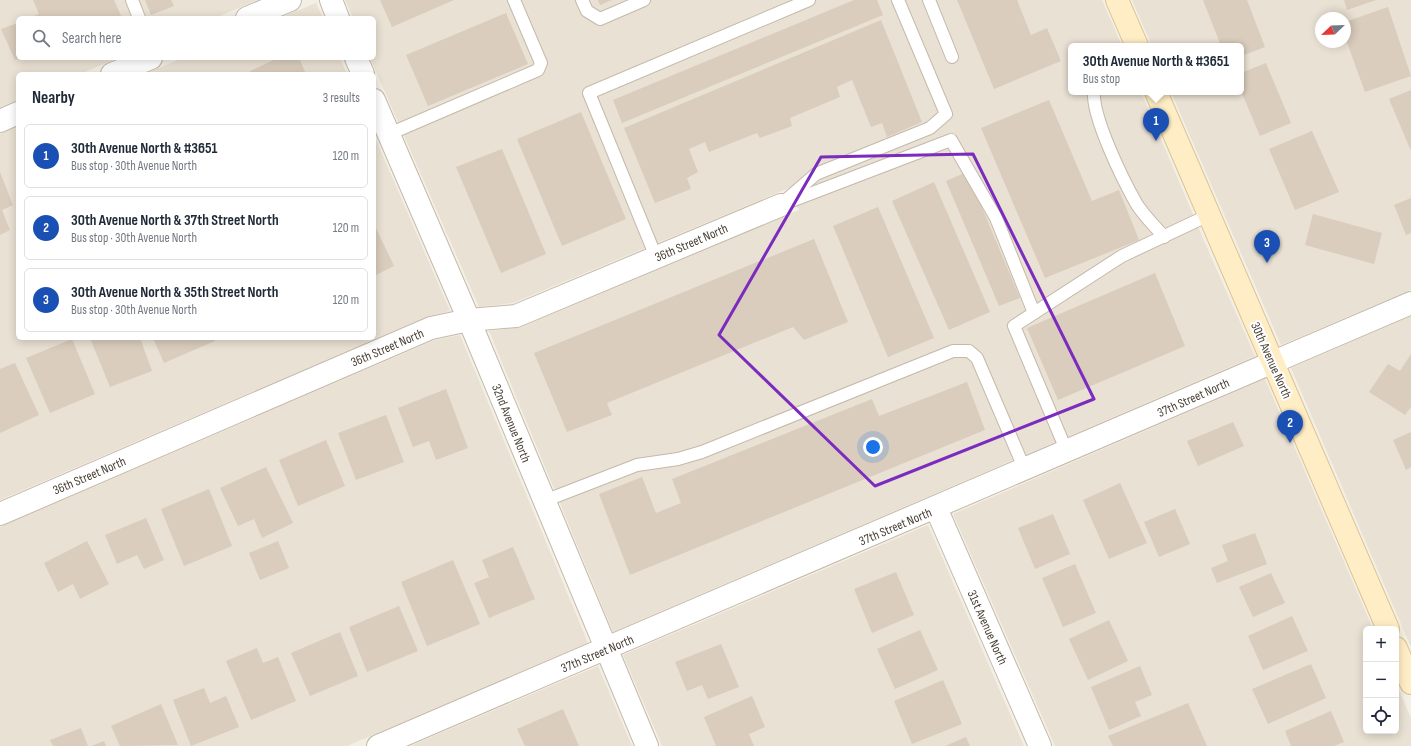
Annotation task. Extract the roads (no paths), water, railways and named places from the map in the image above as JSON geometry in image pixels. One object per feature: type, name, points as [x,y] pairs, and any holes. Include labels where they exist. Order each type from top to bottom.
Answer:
[{"type":"street","points":[[252,16],[290,0]]},
{"type":"street","points":[[330,0],[337,16]]},
{"type":"street","points":[[1117,0],[1136,43]]},
{"type":"street","points":[[117,72],[146,60]]},
{"type":"street","points":[[357,60],[362,72]]},
{"type":"street","name":"30th Avenue North","points":[[1157,95],[1387,626]]},
{"type":"street","name":"32nd Avenue North","points":[[376,105],[469,320],[647,746]]},
{"type":"street","points":[[0,120],[16,114]]},
{"type":"street","name":"36th Street North","points":[[0,514],[431,328],[469,320],[516,316],[781,205]]},
{"type":"street","name":"37th Street North","points":[[378,746],[1067,452],[1411,303]]},
{"type":"street","name":"31st Avenue North","points":[[936,508],[1040,746]]},
{"type":"street","points":[[1399,655],[1411,683]]},
{"type":"lane","points":[[132,0],[138,16]]},
{"type":"lane","points":[[389,134],[538,70],[541,63],[514,0]]},
{"type":"lane","points":[[582,0],[587,11],[600,19],[644,0]]},
{"type":"lane","points":[[656,257],[590,92],[809,0]]},
{"type":"lane","points":[[781,205],[816,174],[930,128],[946,114],[898,0]]},
{"type":"lane","points":[[929,0],[952,57]]},
{"type":"lane","points":[[1094,95],[1093,103],[1107,142],[1137,204],[1164,237]]},
{"type":"lane","points":[[781,205],[951,140],[996,218],[1034,313]]},
{"type":"lane","points":[[1067,452],[1014,326],[1122,256],[1209,215]]},
{"type":"lane","points":[[544,501],[637,465],[678,459],[702,452],[953,351],[969,351],[977,358],[1025,470]]},
{"type":"place","name":"30th Avenue North & #3651","points":[[1156,141]]},
{"type":"place","name":"30th Avenue North & 35th Street North","points":[[1267,263]]},
{"type":"place","name":"30th Avenue North & 37th Street North","points":[[1290,443]]}]
